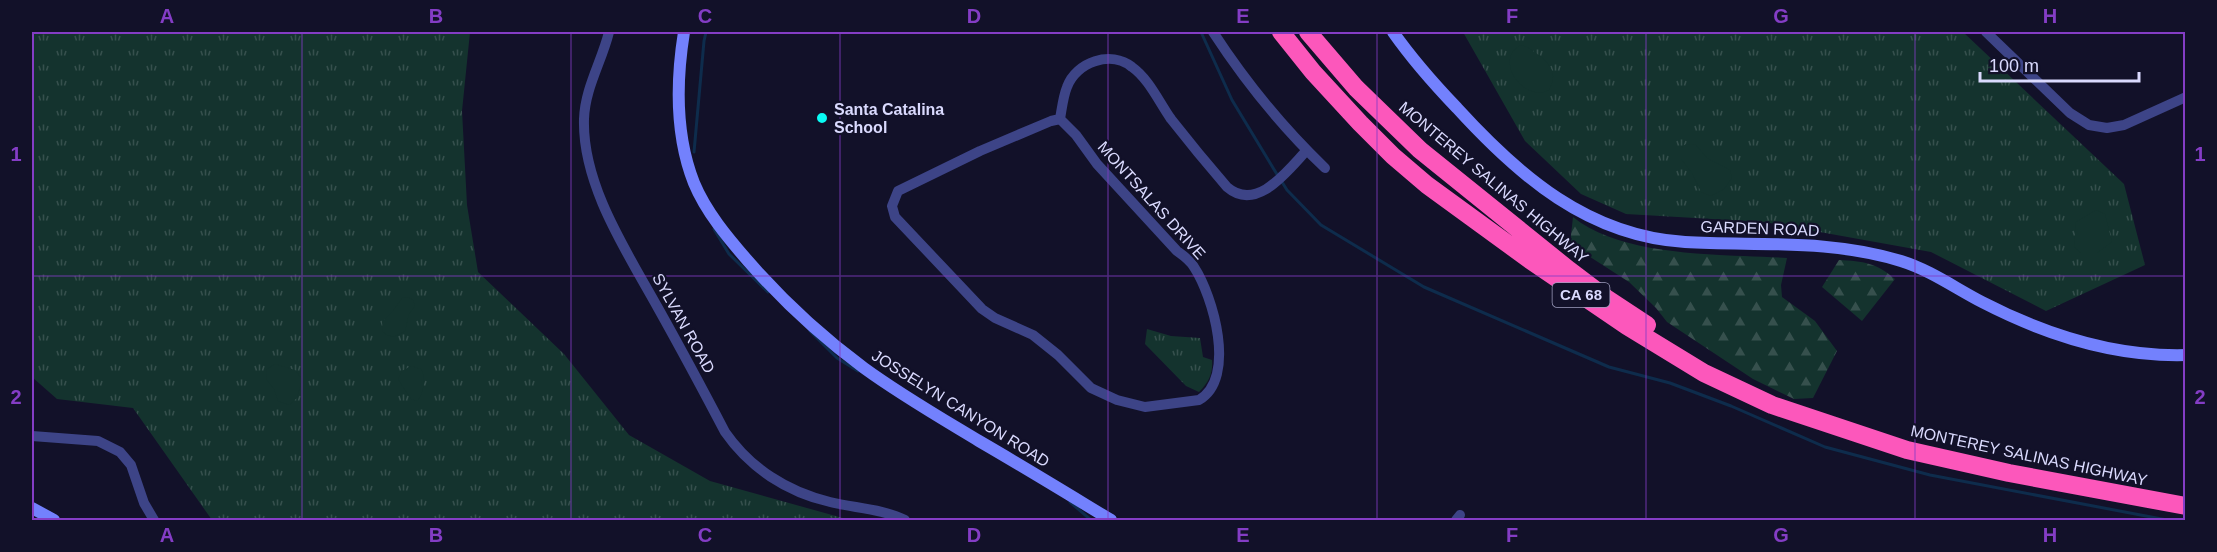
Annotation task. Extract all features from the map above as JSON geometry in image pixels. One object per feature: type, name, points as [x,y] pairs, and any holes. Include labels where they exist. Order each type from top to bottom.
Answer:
[{"type":"highway","name":"MONTEREY SALINAS HIGHWAY","points":[[1281,32],[1328,89],[1376,140],[1411,171],[1530,260],[1674,356],[1772,405],[1875,440],[1930,456],[2186,506]]},
{"type":"highway","name":"MONTEREY SALINAS HIGHWAY","points":[[1308,32],[1356,88],[1404,136],[1459,183],[1569,270],[1606,298],[1717,371],[1799,413]]},
{"type":"street","name":"SYLVAN ROAD","points":[[609,32],[588,95],[584,118],[590,164],[611,222],[725,432],[749,461],[767,476],[786,486],[828,502],[906,520]]},
{"type":"street","name":"JOSSELYN CANYON ROAD","points":[[684,32],[680,54],[679,112],[687,161],[701,198],[731,241],[791,307],[863,368],[1111,520]]},
{"type":"street","points":[[1213,32],[1263,102],[1325,168]]},
{"type":"street","name":"GARDEN ROAD","points":[[1393,32],[1434,84],[1507,159],[1555,197],[1603,223],[1625,231],[1682,242],[1812,246],[1880,255],[1921,268],[2021,322],[2064,337],[2133,351],[2186,355]]},
{"type":"street","points":[[1986,32],[2054,98],[2089,125],[2107,128],[2130,123],[2186,97]]},
{"type":"street","points":[[1060,119],[1067,86],[1078,71],[1099,60],[1118,60],[1130,65],[1142,76],[1188,141],[1224,183],[1236,193],[1252,195],[1267,189],[1307,150]]},
{"type":"street","name":"MONTSALAS DRIVE","points":[[1060,119],[1076,135],[1097,164],[1177,251],[1188,259],[1206,289],[1214,323],[1220,367],[1215,384],[1205,397],[1199,400],[1145,407],[1117,400],[1091,388],[1044,342],[1024,330],[995,318],[982,309],[895,217],[892,206],[897,191],[980,151],[1060,119]]},
{"type":"street","points":[[32,436],[98,441],[120,452],[131,465],[144,503],[154,520]]},
{"type":"street","points":[[32,508],[54,520]]},
{"type":"green space","points":[[32,32],[470,32],[462,111],[467,205],[478,272],[564,354],[629,435],[710,481],[850,520],[212,520],[133,408],[57,399],[32,377]]},
{"type":"green space","points":[[1463,32],[1963,32],[2124,184],[2145,265],[2046,311],[1931,252],[1764,222],[1626,214],[1581,194],[1525,141]]},
{"type":"green space","points":[[1519,46],[1528,48],[1551,68],[1553,78],[1549,90],[1531,91],[1516,79],[1511,70],[1510,61],[1512,53]]},
{"type":"green space","points":[[1686,144],[1696,145],[1707,158],[1730,170],[1732,178],[1724,189],[1711,196],[1701,192],[1692,173],[1681,159],[1681,148]]},
{"type":"green space","points":[[2096,210],[2105,214],[2112,242],[2097,253],[2081,253],[2074,247],[2076,222]]},
{"type":"green space","points":[[1573,217],[1594,230],[1646,247],[1705,254],[1787,258],[1781,285],[1782,297],[1815,321],[1837,351],[1813,398],[1794,399],[1753,379],[1667,322],[1629,282],[1570,244]]},
{"type":"green space","points":[[1839,260],[1869,264],[1882,269],[1895,279],[1862,321],[1822,287]]},
{"type":"green space","points":[[408,297],[413,300],[415,306],[409,314],[405,331],[394,337],[387,335],[383,332],[382,322],[402,298]]},
{"type":"green space","points":[[1147,329],[1171,336],[1200,338],[1203,357],[1212,360],[1212,369],[1210,377],[1199,392],[1186,386],[1145,344]]},
{"type":"green space","points":[[275,364],[295,370],[302,379],[297,398],[289,405],[278,401],[274,389],[266,379],[267,369]]},
{"type":"green space","points":[[411,366],[421,369],[424,381],[423,390],[417,401],[411,399],[398,379],[402,371]]},
{"type":"waterway","points":[[694,152],[706,32]]},
{"type":"waterway","points":[[1201,32],[1232,100],[1278,176]]},
{"type":"waterway","points":[[1282,182],[1321,225],[1424,287],[1609,367],[1670,383],[1731,406],[1825,447],[1930,475],[2167,520]]},
{"type":"waterway","points":[[714,229],[729,254],[768,292]]},
{"type":"waterway","points":[[810,331],[837,358],[858,371]]},
{"type":"waterway","points":[[1070,502],[1091,520]]},
{"type":"place","name":"Santa Catalina School","points":[[822,118]]}]
